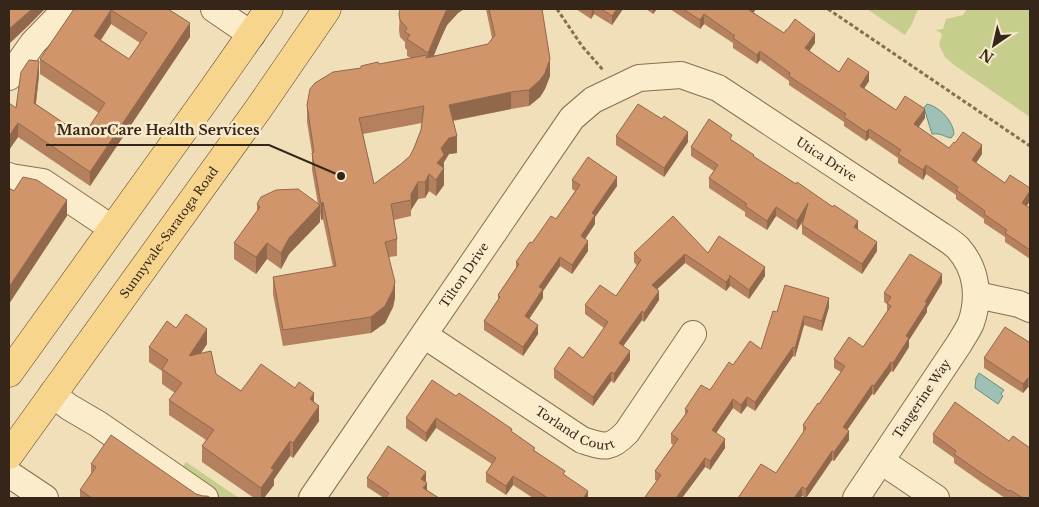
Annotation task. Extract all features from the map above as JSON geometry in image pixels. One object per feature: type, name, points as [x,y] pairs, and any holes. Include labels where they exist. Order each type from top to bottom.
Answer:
[{"type":"main road","points":[[9,373],[269,9]]},
{"type":"main road","name":"Sunnyvale-Saratoga Road","points":[[9,455],[259,108],[327,9]]},
{"type":"street","points":[[9,78],[33,43],[66,9]]},
{"type":"street","points":[[214,9],[252,35]]},
{"type":"street","name":"Utica Drive","points":[[628,83],[681,76],[718,88],[958,248],[971,268],[977,295]]},
{"type":"street","name":"Tilton Drive","points":[[312,498],[572,118],[593,100],[628,83]]},
{"type":"street","points":[[9,176],[43,182],[113,229]]},
{"type":"street","points":[[977,295],[1019,304],[1030,309]]},
{"type":"street","name":"Tangerine Way","points":[[856,498],[960,344],[971,323],[977,295]]},
{"type":"street","name":"Torland Court","points":[[424,335],[582,440],[600,446],[617,443],[627,432],[693,334]]},
{"type":"street","points":[[52,394],[204,498]]},
{"type":"street","points":[[881,461],[936,498]]},
{"type":"street","points":[[9,474],[45,498]]},
{"type":"path","points":[[557,9],[582,46],[611,78],[628,83]]},
{"type":"path","points":[[828,9],[1030,146]]},
{"type":"green space","points":[[867,9],[918,9],[905,35]]},
{"type":"green space","points":[[967,9],[1030,9],[1030,117],[945,57],[939,45],[942,34],[936,30],[943,29],[946,19],[963,15]]},
{"type":"green space","points":[[186,462],[239,498],[211,498],[177,474]]},
{"type":"water","points":[[927,104],[941,111],[951,124],[954,134],[951,138],[940,134],[932,134],[924,108]]},
{"type":"water","points":[[979,373],[1004,390],[998,404],[975,388],[976,378]]},
{"type":"building","points":[[9,9],[32,9],[9,29]]},
{"type":"building","points":[[74,9],[168,9],[190,23],[90,172],[18,123],[9,136],[9,103],[16,108],[21,72],[29,60],[39,61],[34,103],[83,136],[105,103],[40,59]],"holes":[[[111,10],[147,33],[129,59],[94,36]]]},
{"type":"building","points":[[400,9],[447,9],[428,53],[407,39],[410,35],[405,32],[407,28],[400,20]]},
{"type":"building","points":[[489,9],[542,9],[550,59],[545,73],[529,90],[449,105],[457,136],[449,138],[441,148],[444,155],[437,163],[444,168],[436,180],[429,174],[425,182],[418,182],[411,194],[411,200],[391,204],[397,239],[385,242],[395,282],[385,306],[371,317],[283,330],[273,277],[336,266],[323,202],[321,204],[312,153],[314,152],[307,105],[310,89],[315,83],[333,72],[361,68],[361,66],[378,62],[379,64],[427,55],[426,58],[488,44],[495,35]],"holes":[[[424,106],[421,130],[410,156],[374,184],[359,118]]]},
{"type":"building","points":[[601,9],[617,9],[612,16]]},
{"type":"building","points":[[683,9],[750,9],[784,33],[795,19],[815,34],[805,48],[839,72],[848,58],[869,72],[860,86],[896,110],[905,96],[925,109],[914,124],[949,148],[963,132],[982,145],[972,160],[1005,183],[1010,175],[1030,188],[1022,203],[1030,208],[1030,250],[1005,233],[1007,230],[984,214],[985,211],[956,190],[958,187],[926,165],[923,170],[898,154],[901,150],[869,129],[866,132],[844,117],[846,114],[789,76],[790,73],[760,51],[757,55],[733,38],[735,36],[704,14],[700,20]]},
{"type":"building","points":[[638,104],[662,119],[664,116],[688,132],[664,168],[616,136]]},
{"type":"building","points":[[709,119],[732,135],[730,139],[753,156],[858,221],[854,227],[877,242],[862,264],[802,225],[808,203],[797,221],[776,207],[767,221],[745,206],[747,204],[709,178],[718,165],[691,147]]},
{"type":"building","points":[[588,157],[617,177],[592,213],[595,215],[581,236],[588,241],[572,265],[560,257],[539,287],[543,289],[525,316],[538,325],[523,347],[484,321],[500,297],[498,295],[519,264],[516,262],[530,242],[532,243],[551,216],[556,219],[580,185],[572,180]]},
{"type":"building","points":[[23,177],[37,180],[67,200],[9,287],[9,188],[14,191]]},
{"type":"building","points":[[298,189],[320,205],[289,238],[281,253],[267,243],[256,257],[234,243],[260,207],[257,204],[261,197],[276,190]]},
{"type":"building","points":[[673,216],[708,253],[719,236],[765,267],[749,290],[729,275],[730,277],[726,282],[685,254],[652,285],[659,291],[644,313],[642,311],[619,343],[630,351],[614,374],[611,372],[593,397],[554,369],[569,347],[583,358],[608,322],[585,305],[600,285],[616,296],[641,260],[634,253]]},
{"type":"building","points":[[910,254],[942,274],[925,302],[927,303],[906,336],[909,338],[893,363],[891,362],[874,386],[872,385],[843,427],[849,431],[834,452],[832,451],[806,489],[802,487],[794,498],[738,498],[761,464],[776,473],[806,428],[803,425],[845,366],[834,359],[849,337],[863,347],[891,306],[887,303],[891,297],[884,293]]},
{"type":"building","points":[[785,285],[829,298],[822,321],[804,316],[795,348],[793,347],[755,402],[747,397],[741,405],[733,399],[712,430],[725,439],[710,461],[705,458],[676,498],[645,497],[661,475],[655,471],[678,439],[671,434],[688,411],[685,409],[701,385],[710,390],[729,362],[733,365],[750,341],[761,349],[773,311],[777,312]]},
{"type":"building","points":[[186,314],[207,329],[189,356],[211,351],[216,374],[241,391],[261,364],[295,388],[299,382],[314,393],[310,399],[319,406],[293,443],[290,441],[271,468],[274,470],[261,488],[202,446],[214,430],[169,400],[182,383],[162,369],[168,360],[149,347],[167,321],[176,328]]},
{"type":"building","points":[[1005,327],[1029,342],[1030,340],[1030,379],[1028,378],[1023,384],[984,358]]},
{"type":"building","points":[[432,380],[456,396],[459,393],[512,429],[511,431],[535,448],[533,450],[565,471],[563,474],[588,491],[584,497],[588,498],[548,498],[513,476],[506,486],[486,473],[496,458],[436,418],[426,433],[406,418]]},
{"type":"building","points":[[955,402],[1009,441],[1013,436],[1030,448],[1030,498],[1023,498],[1009,491],[981,473],[954,454],[956,451],[933,434]]},
{"type":"building","points":[[111,435],[196,494],[211,498],[92,498],[80,490],[96,467],[91,464]]},
{"type":"building","points":[[388,446],[426,472],[421,479],[427,483],[423,488],[439,498],[388,498],[386,497],[389,493],[367,478]]},
{"type":"place","name":"ManorCare Health Services","points":[[341,176]]}]
